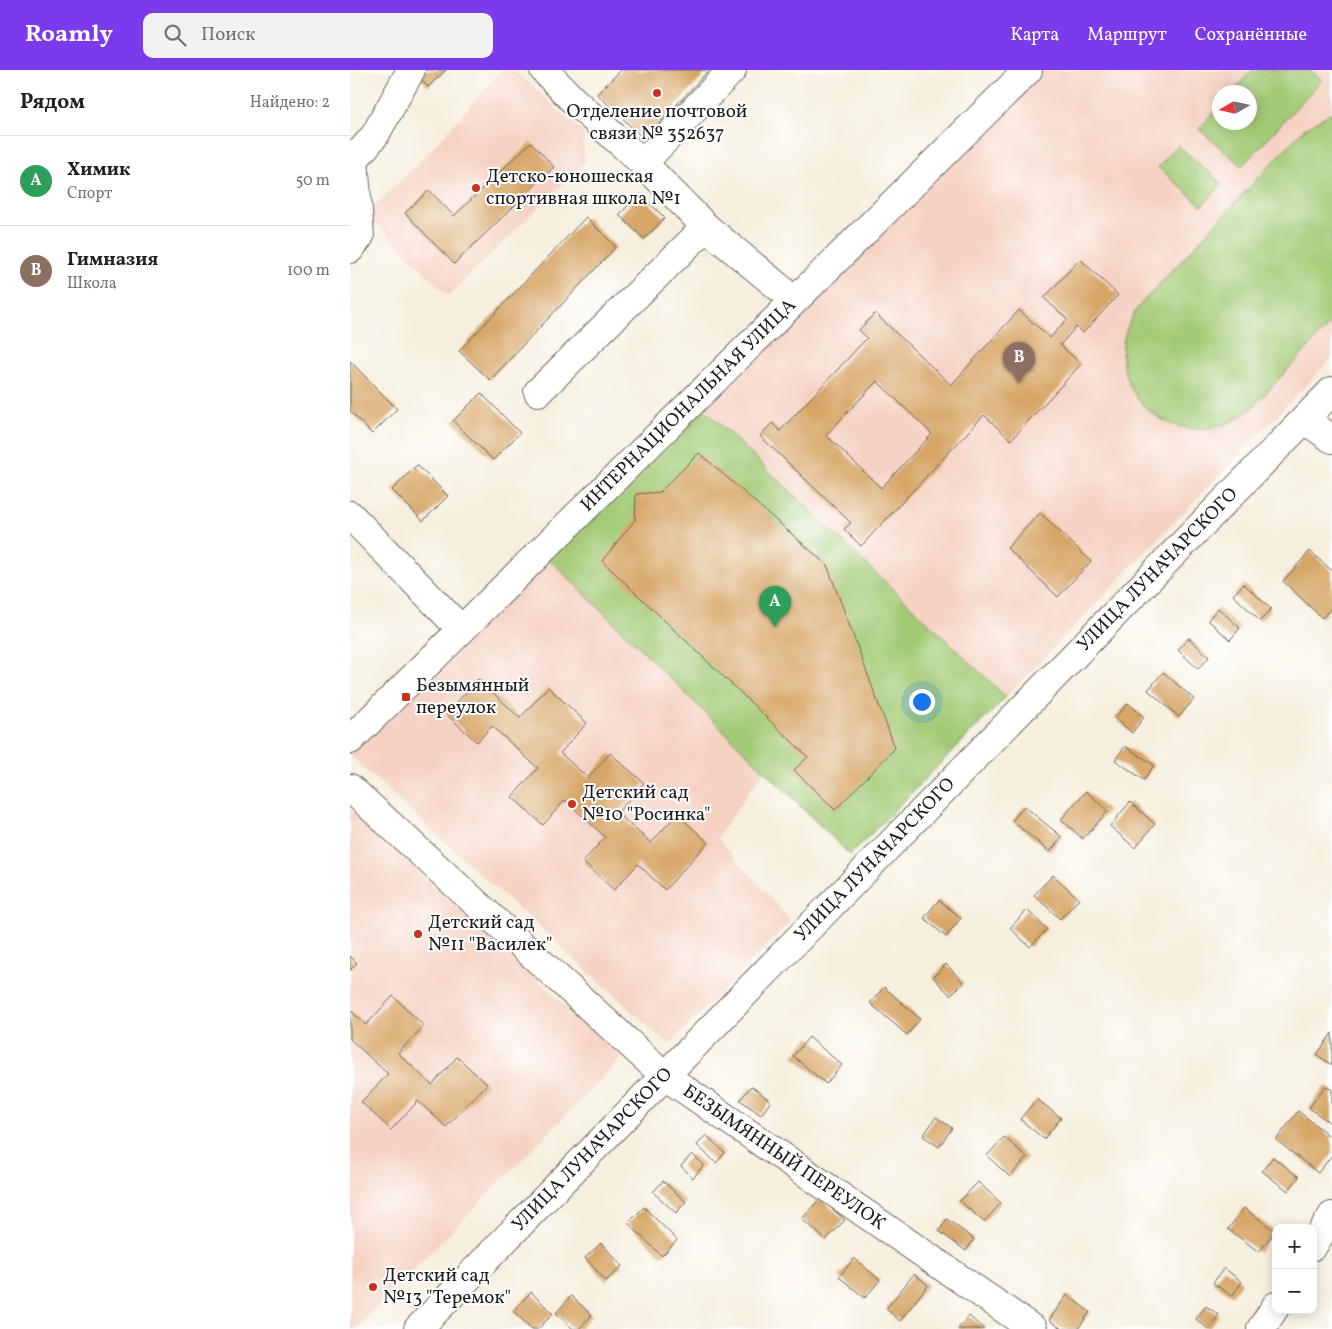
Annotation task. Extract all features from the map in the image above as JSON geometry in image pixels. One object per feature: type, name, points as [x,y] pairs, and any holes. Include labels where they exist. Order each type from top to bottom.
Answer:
[{"type":"street","points":[[350,249],[360,236],[352,157],[375,135],[411,70]]},
{"type":"street","points":[[544,70],[573,100],[643,163],[706,227],[781,289]]},
{"type":"street","points":[[643,163],[732,70]]},
{"type":"street","name":"ИНТЕРНАЦИОНАЛЬНАЯ УЛИЦА","points":[[350,715],[1005,70]]},
{"type":"street","name":"ИНТЕРНАЦИОНАЛЬНАЯ УЛИЦА","points":[[350,740],[1028,70]]},
{"type":"street","points":[[538,392],[706,227]]},
{"type":"street","name":"УЛИЦА ЛУНАЧАРСКОГО","points":[[418,1329],[1332,392]]},
{"type":"street","points":[[1305,420],[1332,439]]},
{"type":"street","points":[[350,515],[450,618]]},
{"type":"street","name":"БЕЗЫМЯННЫЙ ПЕРЕУЛОК","points":[[350,788],[665,1076],[1019,1325]]},
{"type":"street","points":[[1317,1240],[1332,1216]]},
{"type":"street","points":[[1261,1329],[1272,1312]]},
{"type":"shaded area","name":"Детско-юношеская спортивная школа №1","points":[[502,70],[514,70],[583,132],[585,162],[448,296],[367,214],[426,155]]},
{"type":"shaded area","points":[[1044,70],[1332,70],[1332,358],[1006,697],[704,409]]},
{"type":"shaded area","name":"Детский сад №10 \"Росинка\"","points":[[547,557],[764,771],[717,838],[791,921],[669,1045],[350,756],[350,748]]},
{"type":"shaded area","name":"Детский сад №11 \"Василек\"","points":[[350,809],[622,1058],[355,1329],[350,1329]]},
{"type":"green space","points":[[1252,70],[1310,70],[1322,80],[1242,166],[1199,129],[1212,114],[1212,130],[1257,130],[1257,85],[1238,85]]},
{"type":"green space","points":[[1332,112],[1332,322],[1252,408],[1224,425],[1196,429],[1169,423],[1147,409],[1131,388],[1123,362],[1125,334],[1140,305],[1304,129]]},
{"type":"green space","points":[[1178,145],[1222,184],[1202,206],[1158,167]]},
{"type":"green space","points":[[704,409],[1006,697],[850,855],[547,557]]},
{"type":"building","points":[[426,70],[446,70],[428,87],[419,77]]},
{"type":"building","points":[[621,70],[709,70],[644,139],[597,94]]},
{"type":"building","points":[[531,142],[554,167],[454,264],[405,213],[429,190],[454,216]]},
{"type":"building","points":[[640,194],[665,218],[644,239],[619,215]]},
{"type":"building","points":[[586,217],[616,247],[490,380],[459,351]]},
{"type":"building","points":[[1080,259],[1118,295],[1083,333],[1076,327],[1060,345],[1081,364],[1011,440],[984,415],[861,546],[844,529],[851,523],[760,436],[772,423],[780,431],[867,338],[859,330],[875,313],[951,385],[1019,310],[1050,338],[1067,319],[1044,298]],"holes":[[[877,381],[932,434],[881,488],[826,435]]]},
{"type":"building","points":[[350,361],[397,409],[372,434],[350,411]]},
{"type":"building","points":[[481,393],[520,433],[493,460],[453,421]]},
{"type":"building","points":[[699,453],[827,565],[895,748],[835,810],[794,770],[808,757],[602,561],[635,520],[636,494],[660,492]]},
{"type":"building","points":[[417,465],[448,496],[423,521],[392,490]]},
{"type":"building","points":[[1040,513],[1091,561],[1058,597],[1007,548]]},
{"type":"building","points":[[1310,551],[1332,571],[1332,607],[1322,618],[1283,581]]},
{"type":"building","points":[[1244,584],[1271,609],[1260,621],[1233,595]]},
{"type":"building","points":[[1218,608],[1240,628],[1230,640],[1208,620]]},
{"type":"building","points":[[1189,638],[1209,657],[1198,669],[1178,650]]},
{"type":"building","points":[[1163,672],[1194,699],[1179,717],[1148,690]]},
{"type":"building","points":[[478,679],[520,718],[548,687],[587,723],[560,753],[588,778],[610,753],[644,783],[617,813],[651,843],[677,814],[708,842],[665,890],[638,864],[614,890],[583,862],[605,837],[565,800],[543,825],[512,797],[538,768],[492,726],[477,742],[446,714]]},
{"type":"building","points":[[1128,703],[1144,717],[1132,733],[1115,718]]},
{"type":"building","points":[[1125,746],[1154,765],[1144,780],[1115,760]]},
{"type":"building","points":[[1086,791],[1108,811],[1083,839],[1061,819]]},
{"type":"building","points":[[1130,802],[1155,824],[1135,848],[1110,826]]},
{"type":"building","points":[[1024,806],[1062,837],[1050,852],[1012,821]]},
{"type":"building","points":[[1053,875],[1079,899],[1060,919],[1034,895]]},
{"type":"building","points":[[939,900],[961,918],[946,937],[924,918]]},
{"type":"building","points":[[1027,910],[1047,929],[1030,947],[1010,928]]},
{"type":"building","points":[[350,956],[357,963],[350,970]]},
{"type":"building","points":[[946,964],[964,983],[950,995],[933,977]]},
{"type":"building","points":[[884,987],[920,1019],[907,1035],[870,1003]]},
{"type":"building","points":[[393,996],[424,1026],[398,1053],[432,1085],[457,1057],[487,1084],[446,1127],[418,1101],[391,1130],[361,1102],[388,1074],[350,1039],[350,1010],[366,1025]]},
{"type":"building","points":[[1332,1033],[1332,1065],[1317,1055]]},
{"type":"building","points":[[809,1037],[842,1065],[826,1084],[793,1056]]},
{"type":"building","points":[[751,1086],[771,1101],[761,1115],[740,1100]]},
{"type":"building","points":[[1325,1086],[1332,1090],[1332,1124],[1309,1108]]},
{"type":"building","points":[[1037,1099],[1061,1118],[1044,1139],[1020,1119]]},
{"type":"building","points":[[1298,1111],[1332,1138],[1332,1155],[1318,1173],[1276,1140]]},
{"type":"building","points":[[936,1117],[952,1128],[939,1147],[923,1136]]},
{"type":"building","points":[[706,1135],[725,1153],[716,1163],[697,1145]]},
{"type":"building","points":[[1004,1137],[1027,1157],[1010,1177],[987,1156]]},
{"type":"building","points":[[692,1154],[704,1165],[693,1178],[681,1166]]},
{"type":"building","points":[[1273,1157],[1299,1177],[1288,1191],[1262,1171]]},
{"type":"building","points":[[663,1181],[686,1202],[676,1213],[653,1192]]},
{"type":"building","points":[[978,1182],[1001,1203],[984,1222],[960,1201]]},
{"type":"building","points":[[820,1198],[845,1220],[826,1240],[802,1219]]},
{"type":"building","points":[[644,1207],[677,1240],[662,1256],[628,1223]]},
{"type":"building","points":[[1244,1208],[1272,1229],[1272,1235],[1259,1252],[1228,1229]]},
{"type":"building","points":[[947,1219],[974,1239],[966,1251],[939,1231]]},
{"type":"building","points":[[601,1243],[622,1266],[606,1281],[585,1258]]},
{"type":"building","points":[[854,1258],[880,1280],[865,1298],[839,1277]]},
{"type":"building","points":[[1224,1268],[1242,1282],[1232,1296],[1213,1283]]},
{"type":"building","points":[[914,1274],[928,1285],[900,1321],[886,1309]]},
{"type":"building","points":[[531,1292],[553,1314],[538,1329],[532,1329],[513,1311]]},
{"type":"building","points":[[1067,1295],[1090,1312],[1078,1329],[1062,1329],[1049,1320]]},
{"type":"building","points":[[571,1296],[592,1315],[579,1329],[573,1329],[556,1313]]},
{"type":"building","points":[[1206,1306],[1219,1315],[1208,1329],[1196,1319]]},
{"type":"building","points":[[969,1316],[984,1329],[958,1329]]},
{"type":"place","name":"Отделение почтовой связи № 352637","points":[[657,93]]},
{"type":"place","name":"Детско-юношеская спортивная школа №1","points":[[476,188]]},
{"type":"place","name":"Гимназия","points":[[1019,383]]},
{"type":"place","name":"Химик","points":[[775,627]]},
{"type":"place","name":"Безымянный переулок","points":[[406,697]]},
{"type":"place","name":"Детский сад №10 \"Росинка\"","points":[[572,804]]},
{"type":"place","name":"Детский сад №11 \"Василек\"","points":[[418,934]]},
{"type":"place","name":"Детский сад №13 \"Теремок\"","points":[[373,1287]]}]
